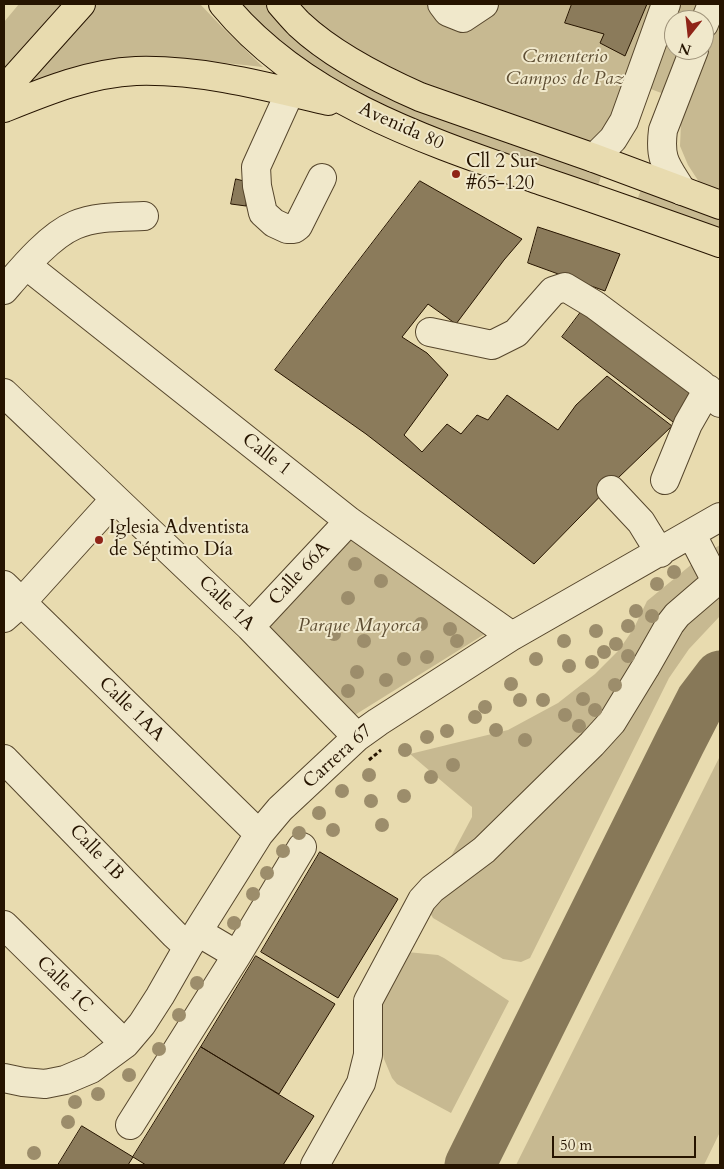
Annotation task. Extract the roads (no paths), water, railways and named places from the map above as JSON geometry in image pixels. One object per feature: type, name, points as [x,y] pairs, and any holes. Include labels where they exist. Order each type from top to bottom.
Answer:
[{"type":"main road","points":[[4,90],[81,4]]},
{"type":"main road","name":"Avenida 80","points":[[223,4],[266,48],[304,76],[355,107],[409,133],[720,243]]},
{"type":"main road","name":"Avenida 80","points":[[281,4],[300,24],[332,49],[395,86],[420,97],[594,158],[720,205]]},
{"type":"main road","points":[[4,108],[56,87],[134,71],[203,74],[355,107]]},
{"type":"street","points":[[442,4],[448,12],[463,18],[484,4]]},
{"type":"street","points":[[594,158],[613,139],[624,120],[666,4]]},
{"type":"street","points":[[663,159],[661,144],[663,130],[690,60]]},
{"type":"street","points":[[290,92],[256,167],[257,186],[263,213],[274,223],[286,229],[294,229],[298,226],[322,178]]},
{"type":"street","points":[[613,139],[633,136],[645,139],[663,159],[682,191]]},
{"type":"street","points":[[4,290],[50,242],[74,225],[100,218],[144,216]]},
{"type":"street","name":"Calle 1","points":[[26,265],[350,521],[512,636]]},
{"type":"street","points":[[430,332],[492,345],[516,333],[553,291],[565,287],[595,305],[714,397],[688,424],[666,480]]},
{"type":"street","name":"Calle 1A","points":[[4,392],[250,627],[357,737]]},
{"type":"street","points":[[611,490],[641,522],[660,553]]},
{"type":"street","points":[[10,602],[115,498]]},
{"type":"street","name":"Carrera 67","points":[[4,1078],[45,1084],[65,1080],[92,1069],[124,1044],[142,1024],[160,996],[193,939],[259,834],[280,809],[357,737],[512,636],[692,535],[720,517]]},
{"type":"street","name":"Calle 66A","points":[[250,627],[350,521]]},
{"type":"street","points":[[315,1165],[361,1083],[368,1055],[368,1001],[422,900],[432,889],[484,850],[592,744],[612,722],[670,624],[677,615],[718,580],[692,535]]},
{"type":"street","name":"Calle 1AA","points":[[10,602],[259,834]]},
{"type":"street","name":"Calle 1B","points":[[4,759],[175,935],[193,939],[237,955]]},
{"type":"street","points":[[130,1125],[237,955],[302,847]]},
{"type":"street","name":"Calle 1C","points":[[4,926],[124,1044]]},
{"type":"place","name":"Cll 2 Sur #65-120","points":[[456,174]]},
{"type":"place","name":"Iglesia Adventista de Séptimo Día","points":[[99,540]]},
{"type":"park label","name":"Cementerio Campos de Paz","points":[[565,69]]},
{"type":"park label","name":"Parque Mayorca","points":[[359,627]]}]
